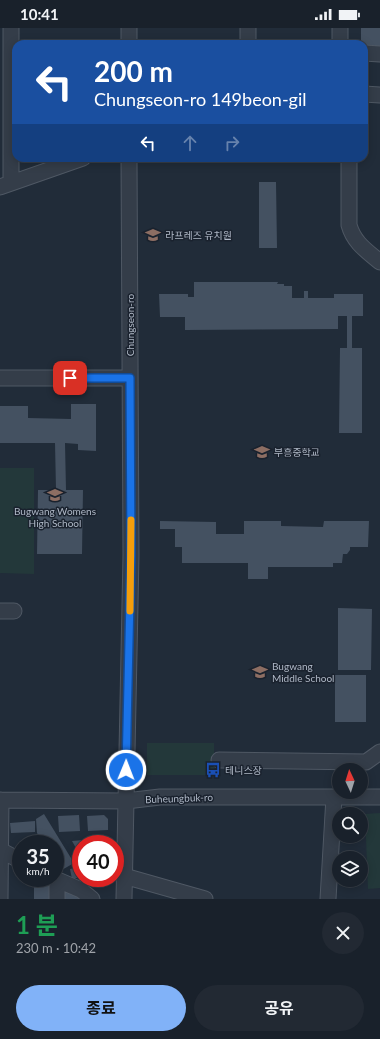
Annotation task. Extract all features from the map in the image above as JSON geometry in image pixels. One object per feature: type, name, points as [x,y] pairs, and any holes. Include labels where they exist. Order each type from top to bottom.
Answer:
[{"type":"street","points":[[11,28],[5,185],[71,162]]},
{"type":"street","points":[[129,28],[129,40]]},
{"type":"street","points":[[248,28],[248,40]]},
{"type":"street","points":[[340,28],[340,40]]},
{"type":"street","points":[[368,53],[380,54]]},
{"type":"street","points":[[368,94],[380,95]]},
{"type":"street","name":"Chungseon-ro","points":[[124,876],[131,555],[129,162]]},
{"type":"street","points":[[349,162],[349,225],[352,234],[362,247],[380,262]]},
{"type":"street","points":[[0,378],[130,378]]},
{"type":"street","points":[[219,760],[366,762],[380,752]]},
{"type":"street","name":"Buheungbuk-ro","points":[[0,800],[126,801],[160,797],[332,797]]},
{"type":"street","name":"Buheungbuk-ro","points":[[368,797],[380,797]]},
{"type":"street","points":[[328,899],[334,799]]},
{"type":"street","points":[[0,800],[0,899]]},
{"type":"street","points":[[0,850],[12,856]]},
{"type":"street","points":[[124,876],[205,899]]},
{"type":"street","points":[[64,883],[81,890],[92,899]]},
{"type":"street","points":[[56,887],[57,899]]},
{"type":"street","name":"Chungseon-ro","points":[[124,887],[124,899]]},
{"type":"green space","points":[[0,468],[34,468],[34,574],[0,573]]},
{"type":"green space","points":[[147,743],[214,743],[214,775],[147,775]]},
{"type":"green space","points":[[380,813],[380,888],[368,889],[368,851],[366,851],[366,843],[368,843],[368,814]]},
{"type":"building","points":[[361,28],[380,28],[380,47],[368,47],[368,40],[361,40]]},
{"type":"building","points":[[259,182],[276,182],[277,248],[259,248]]},
{"type":"building","points":[[194,282],[278,282],[277,284],[292,286],[292,298],[304,298],[304,291],[308,291],[308,298],[334,298],[334,294],[363,294],[363,316],[352,316],[352,348],[362,348],[362,433],[339,433],[340,348],[347,348],[347,316],[338,316],[338,329],[185,330],[185,317],[160,317],[159,294],[188,294],[188,297],[194,297]]},
{"type":"building","points":[[71,404],[96,404],[96,451],[78,450],[78,444],[65,443],[66,490],[83,490],[82,554],[37,554],[38,490],[56,490],[55,443],[0,443],[0,406],[28,406],[28,418],[71,419]]},
{"type":"building","points":[[160,521],[216,522],[216,534],[244,534],[244,521],[281,521],[281,526],[323,527],[324,521],[369,521],[368,547],[350,547],[347,554],[343,554],[342,563],[333,563],[333,567],[268,567],[268,579],[248,579],[248,563],[182,563],[182,547],[175,547],[175,529],[160,529]]},
{"type":"building","points":[[338,608],[372,609],[371,670],[338,670]]},
{"type":"building","points":[[335,675],[366,675],[366,722],[335,722]]},
{"type":"building","points":[[44,814],[57,835],[38,835],[36,819]]},
{"type":"building","points":[[79,815],[80,831],[59,832],[58,816]]},
{"type":"building","points":[[104,815],[108,819],[108,830],[88,831],[87,816]]},
{"type":"building","points":[[35,821],[35,832],[11,833],[10,823]]},
{"type":"building","points":[[64,847],[72,860],[72,864],[64,869]]},
{"type":"building","points":[[70,869],[72,869],[72,879]]},
{"type":"building","points":[[34,887],[52,887],[52,899],[34,899]]},
{"type":"building","points":[[62,889],[70,889],[82,899],[62,899]]},
{"type":"slow traffic","points":[[130,611],[131,520]]},
{"type":"place","name":"라프레즈 유치원","points":[[153,235]]},
{"type":"place","name":"부흥중학교","points":[[262,452]]},
{"type":"place","name":"Bugwang Womens High School","points":[[55,495]]},
{"type":"place","name":"Bugwang Middle School","points":[[260,672]]},
{"type":"place","name":"테니스장","points":[[213,770]]},
{"type":"route","points":[[70,378],[130,378],[131,555],[126,770]]}]
